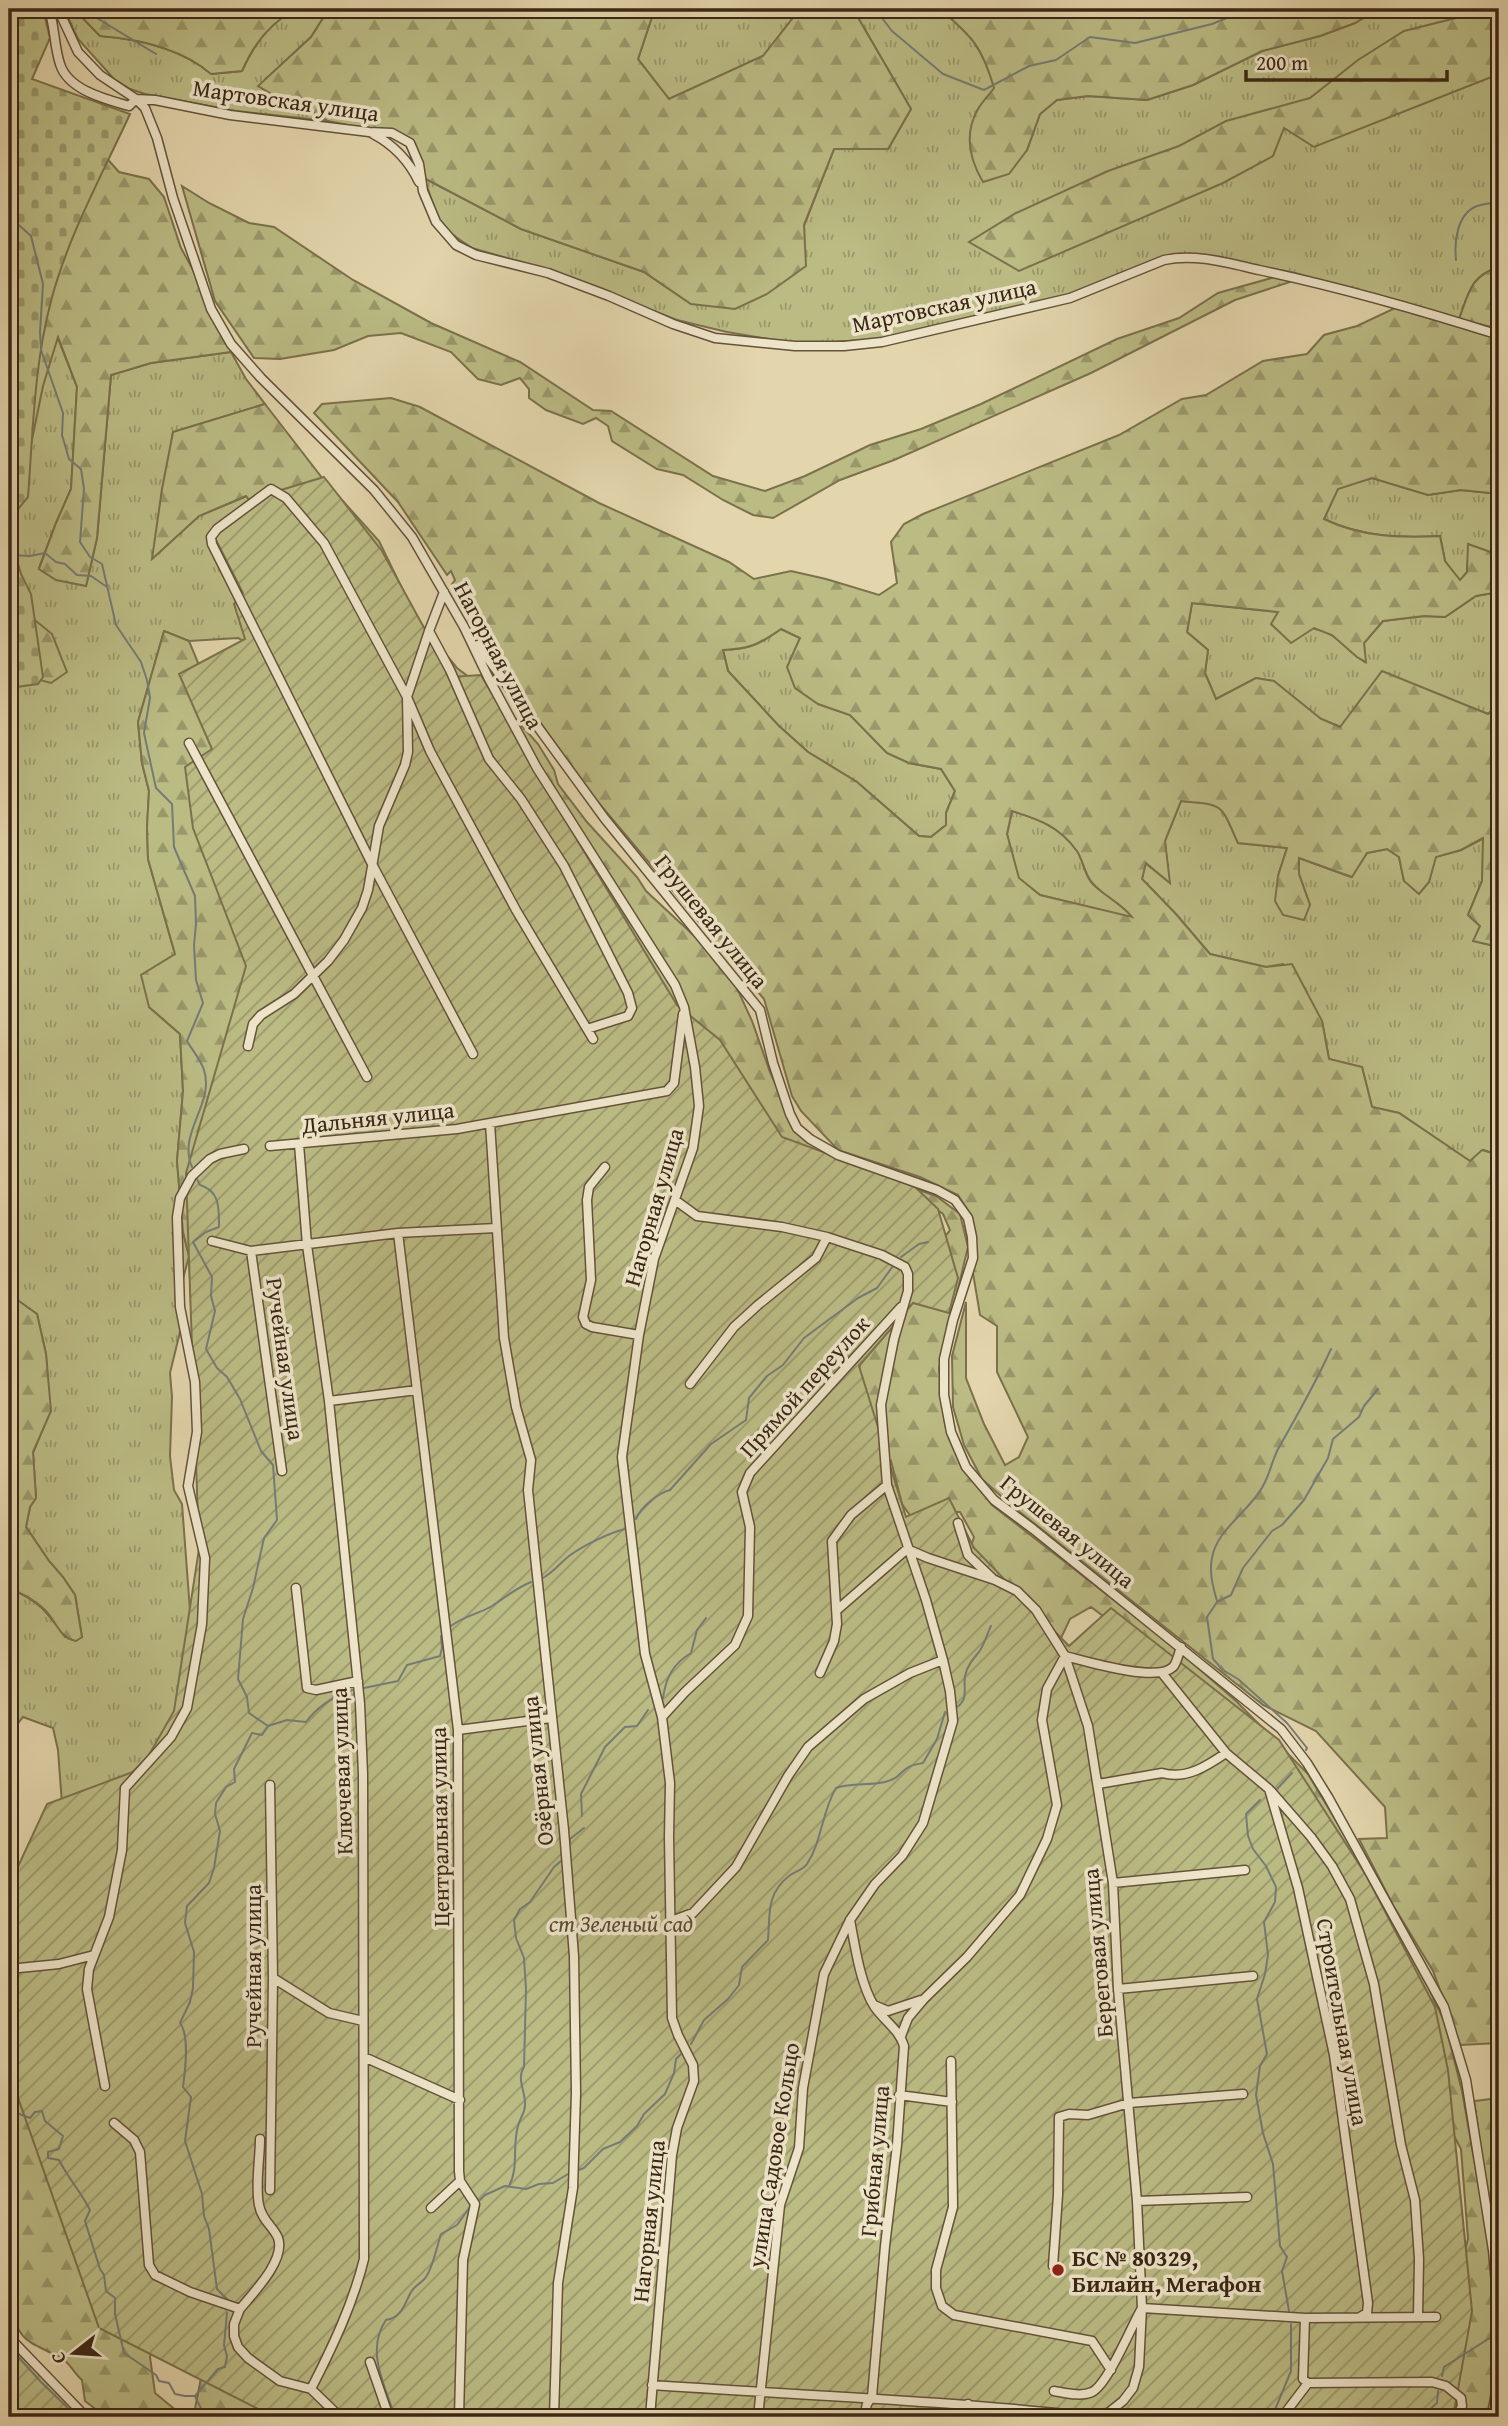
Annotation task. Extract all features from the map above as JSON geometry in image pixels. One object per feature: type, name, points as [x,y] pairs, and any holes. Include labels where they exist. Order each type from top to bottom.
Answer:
[{"type":"street","points":[[49,9],[54,23],[60,64],[69,80],[103,98],[129,106],[136,99],[100,75],[89,64],[78,51],[58,9]]},
{"type":"street","name":"Мартовская улица","points":[[136,99],[229,116],[392,133],[410,143],[419,164],[423,191],[436,222],[456,245],[476,255],[548,273],[673,324],[715,338],[794,346],[844,346],[882,342],[1070,298],[1176,257],[1220,261],[1315,281],[1499,335]]},
{"type":"street","name":"Нагорная улица","points":[[136,99],[145,108],[153,128],[173,198],[211,309],[231,344],[261,378],[374,491],[412,537],[464,627],[537,768],[675,985],[684,1007],[699,1106],[693,1148],[654,1259],[639,1335],[622,1457],[645,1654],[662,1717],[670,1783],[672,2018],[693,2065],[694,2081],[677,2128],[672,2155],[650,2417]]},
{"type":"street","points":[[369,132],[396,150],[414,171],[423,191]]},
{"type":"street","points":[[473,1055],[372,864],[212,544],[211,537],[216,529],[271,489],[286,498],[324,543],[407,697],[430,751],[516,910],[593,1039]]},
{"type":"street","points":[[248,1046],[253,1024],[261,1015],[294,994],[328,961],[344,940],[362,908],[379,826],[408,752],[407,697],[444,592]]},
{"type":"street","name":"Грушевая улица","points":[[464,627],[605,819],[760,1010],[773,1063],[797,1128],[838,1155],[955,1200],[968,1218],[973,1258],[953,1320],[944,1359],[944,1395],[951,1432],[966,1467],[994,1500],[1281,1729],[1328,1797],[1444,2007],[1466,2080],[1493,2250],[1499,2318]]},
{"type":"street","points":[[429,631],[450,670],[489,759],[521,799],[565,866],[628,993],[632,1008],[628,1016],[587,1029]]},
{"type":"street","points":[[189,743],[367,1077]]},
{"type":"street","name":"Дальняя улица","points":[[270,1146],[457,1129],[667,1091],[674,1083],[684,1007]]},
{"type":"street","name":"Озёрная улица","points":[[490,1123],[508,1365],[516,1407],[531,1460],[528,1490],[564,1830],[574,1956],[576,2093],[573,2188],[558,2283],[554,2417]]},
{"type":"street","name":"Ключевая улица","points":[[299,1144],[307,1245],[329,1401],[358,1681],[363,1774],[364,2259],[332,2348],[311,2389]]},
{"type":"street","points":[[105,2086],[87,1989],[89,1969],[109,1917],[122,1850],[125,1788],[132,1777],[156,1756],[171,1737],[187,1708],[202,1625],[205,1558],[188,1486],[197,1432],[195,1382],[180,1307],[177,1217],[180,1198],[192,1176],[210,1159],[244,1149]]},
{"type":"street","points":[[605,1167],[589,1187],[587,1200],[591,1280],[583,1317],[586,1324],[592,1327],[639,1335]]},
{"type":"street","name":"улица Садовое Кольцо","points":[[675,1200],[697,1216],[782,1227],[827,1237],[882,1255],[905,1267],[908,1283],[881,1405],[887,1485],[943,1660],[953,1721],[923,1823],[902,1856],[875,1884],[850,1920],[824,1974],[803,2088],[799,2148],[780,2205],[758,2417]]},
{"type":"street","points":[[212,1241],[251,1251],[398,1233],[496,1228]]},
{"type":"street","name":"Центральная улица","points":[[398,1233],[458,1730],[459,2171],[460,2181],[475,2204],[463,2260],[459,2417]]},
{"type":"street","points":[[690,1384],[734,1327],[816,1258],[827,1237]]},
{"type":"street","name":"Ручейная улица","points":[[251,1251],[282,1471]]},
{"type":"street","name":"Прямой переулок","points":[[662,1717],[735,1645],[748,1616],[750,1527],[742,1492],[750,1473],[904,1304]]},
{"type":"street","points":[[329,1401],[417,1390]]},
{"type":"street","points":[[820,1673],[834,1641],[837,1610],[832,1541],[851,1515],[887,1485]]},
{"type":"street","points":[[958,1523],[968,1555],[995,1580]]},
{"type":"street","points":[[837,1610],[907,1549]]},
{"type":"street","name":"Береговая улица","points":[[907,1549],[995,1580],[1017,1591],[1036,1610],[1065,1656],[1088,1726],[1112,1883],[1118,1989],[1137,2201],[1142,2308],[1136,2379],[1129,2396],[1108,2413]]},
{"type":"street","points":[[296,1588],[307,1688],[316,1690],[358,1681]]},
{"type":"street","points":[[850,1920],[858,1962],[873,2004],[901,2036],[908,2018],[924,1999],[967,1957],[1020,1895],[1047,1839],[1057,1805],[1042,1720],[1047,1689],[1065,1656],[1108,1667],[1162,1673],[1173,1667],[1181,1647]]},
{"type":"street","points":[[671,1920],[693,1913],[736,1867],[788,1776],[808,1747],[864,1699],[910,1673],[943,1660]]},
{"type":"street","points":[[1162,1673],[1226,1753],[1269,1789],[1311,1837],[1332,1866],[1350,1899],[1374,1984],[1401,2145],[1415,2200],[1419,2259],[1418,2317]]},
{"type":"street","points":[[458,1730],[551,1718]]},
{"type":"street","points":[[1098,1784],[1162,1773],[1171,1776],[1193,1772],[1226,1753]]},
{"type":"street","name":"Ручейная улица","points":[[270,1785],[273,1978],[270,2190]]},
{"type":"street","name":"Строительная улица","points":[[1269,1789],[1298,1888],[1334,2055],[1368,2303],[1367,2313],[1360,2318]]},
{"type":"street","points":[[1112,1883],[1245,1870]]},
{"type":"street","points":[[9,1969],[60,1964],[94,1955]]},
{"type":"street","points":[[1118,1989],[1253,1976]]},
{"type":"street","points":[[273,1978],[329,2013],[363,2021]]},
{"type":"street","points":[[873,2004],[888,2011],[924,1999]]},
{"type":"street","name":"Грибная улица","points":[[864,2417],[872,2397],[897,2144],[904,2046],[901,2036]]},
{"type":"street","points":[[364,2057],[460,2100]]},
{"type":"street","points":[[951,2061],[953,2207],[936,2270],[936,2288],[942,2306],[954,2315],[972,2320],[1092,2341],[1111,2370]]},
{"type":"street","points":[[1053,2266],[1058,2195],[1059,2117],[1069,2114],[1088,2115],[1129,2103],[1243,2094]]},
{"type":"street","points":[[900,2095],[952,2102]]},
{"type":"street","points":[[114,2123],[134,2140],[140,2152],[149,2265],[155,2275],[190,2292],[240,2309]]},
{"type":"street","points":[[260,2139],[259,2204],[265,2222],[278,2238],[278,2255],[240,2309],[234,2324],[238,2347],[262,2370],[280,2381],[311,2389],[340,2417]]},
{"type":"street","points":[[431,2208],[460,2181]]},
{"type":"street","points":[[1137,2201],[1247,2197]]},
{"type":"street","points":[[1054,2391],[1079,2395],[1091,2392],[1101,2385],[1142,2308],[1305,2318],[1436,2317]]},
{"type":"street","points":[[1305,2318],[1303,2379],[1308,2383],[1432,2382],[1446,2386],[1461,2398],[1462,2406],[1457,2417]]},
{"type":"street","points":[[10,2341],[86,2417]]},
{"type":"street","points":[[370,2362],[388,2417]]},
{"type":"street","points":[[9,2370],[9,2384]]},
{"type":"street","points":[[1492,2417],[1499,2371]]},
{"type":"street","points":[[1286,2412],[1308,2383]]},
{"type":"street","points":[[652,2385],[872,2397],[1084,2416],[1108,2413],[1157,2417]]},
{"type":"street","points":[[968,2404],[969,2417]]},
{"type":"green space","points":[[298,8],[324,9],[325,15],[311,37],[259,86],[292,106],[307,109],[328,121],[236,111],[130,89],[114,79],[78,39],[64,9],[74,9],[100,36],[159,47],[187,58],[212,74],[242,71],[263,35],[286,13]]},
{"type":"green space","points":[[9,9],[43,9],[50,38],[32,79],[130,114],[76,229],[58,277],[45,325],[38,374],[28,497],[14,514],[9,527]]},
{"type":"green space","points":[[74,9],[296,9],[278,21],[263,36],[242,71],[211,74],[187,58],[159,47],[100,36]]},
{"type":"green space","points":[[324,9],[657,9],[638,59],[669,99],[763,56],[800,9],[853,9],[911,109],[888,149],[834,149],[804,225],[806,266],[767,294],[735,309],[691,304],[644,272],[521,229],[424,178],[416,147],[393,130],[372,130],[328,121],[307,109],[292,106],[258,86],[311,37],[325,15]]},
{"type":"green space","points":[[657,9],[800,9],[763,56],[669,99],[638,59]]},
{"type":"green space","points":[[853,9],[940,9],[961,27],[975,44],[990,74],[995,88],[977,111],[1027,150],[1040,114],[1057,100],[1088,96],[1147,100],[1193,85],[1262,51],[1320,36],[1355,23],[1378,9],[1499,9],[1499,267],[1476,281],[1468,293],[1459,319],[1295,273],[1204,255],[1182,254],[1159,258],[1069,295],[879,339],[799,344],[727,332],[677,320],[552,271],[472,248],[450,233],[438,218],[424,178],[521,229],[644,272],[691,304],[805,266],[804,226],[834,149],[888,149],[911,109]]},
{"type":"green space","points":[[940,9],[1378,9],[1355,23],[1320,36],[1262,51],[1193,85],[1147,100],[1088,96],[1057,100],[1040,114],[1027,150],[1009,174],[983,182],[972,156],[971,129],[979,108],[994,88],[975,44],[961,27]]},
{"type":"green space","points":[[1470,9],[1499,9],[1499,74],[1314,147],[1284,128],[1273,156],[1223,183],[1019,271],[969,242],[1016,213],[1108,171],[1179,146],[1226,121],[1310,98],[1358,60],[1404,31],[1456,18]]},
{"type":"green space","points":[[9,120],[103,154],[119,172],[149,179],[164,197],[181,248],[204,290],[231,352],[151,363],[111,375],[97,538],[86,586],[56,580],[39,569],[71,489],[77,387],[58,337],[43,386],[27,464]]},
{"type":"green space","points":[[182,186],[249,223],[274,227],[353,280],[431,323],[520,362],[593,410],[611,411],[713,476],[765,491],[805,476],[870,445],[921,429],[981,404],[1117,339],[1179,318],[1218,293],[1275,277],[1293,281],[1235,300],[1091,373],[894,460],[840,480],[773,518],[753,515],[683,475],[657,469],[612,441],[608,426],[596,418],[583,424],[546,410],[529,398],[529,389],[520,378],[501,385],[478,379],[451,352],[401,333],[368,336],[334,350],[280,359],[254,358],[215,301]]},
{"type":"green space","points":[[1499,267],[1499,329],[1459,319],[1468,293],[1476,281]]},
{"type":"green space","points":[[1395,308],[1499,339],[1499,494],[1461,490],[1428,495],[1372,478],[1338,489],[1324,519],[1366,533],[1410,537],[1440,536],[1445,561],[1460,580],[1467,572],[1468,544],[1499,555],[1499,592],[1476,596],[1445,617],[1424,616],[1383,621],[1364,643],[1366,662],[1332,635],[1314,628],[1291,643],[1271,624],[1278,612],[1192,603],[1187,632],[1208,650],[1205,673],[1216,699],[1256,678],[1274,681],[1321,719],[1340,727],[1382,671],[1488,714],[1499,704],[1499,947],[1473,941],[1480,926],[1468,915],[1482,881],[1483,838],[1461,850],[1436,857],[1429,882],[1419,894],[1404,881],[1399,857],[1387,849],[1367,853],[1352,877],[1299,858],[1299,874],[1310,905],[1304,920],[1283,915],[1275,901],[1278,876],[1287,848],[1238,843],[1228,820],[1219,808],[1181,801],[1165,841],[1170,883],[1146,863],[1142,879],[1210,954],[1266,967],[1292,964],[1322,1021],[1329,1059],[1362,1067],[1372,1107],[1399,1113],[1470,1161],[1482,1150],[1499,1155],[1499,2043],[1460,2045],[1433,1971],[1393,1905],[1359,1839],[1387,1838],[1385,1807],[1316,1731],[1263,1705],[982,1479],[964,1445],[953,1407],[952,1356],[966,1302],[966,1378],[984,1424],[1005,1465],[1019,1457],[1028,1437],[997,1372],[997,1326],[980,1315],[973,1273],[976,1244],[972,1217],[958,1195],[920,1177],[838,1150],[801,1111],[792,1096],[764,999],[597,801],[519,693],[452,584],[455,580],[451,571],[447,575],[398,502],[314,413],[322,404],[391,398],[420,407],[599,503],[729,562],[754,579],[791,571],[879,595],[897,583],[891,542],[904,524],[1119,435],[1182,399],[1206,395],[1263,361],[1307,354],[1324,335],[1357,326]],"holes":[[[781,629],[800,638],[787,667],[795,688],[818,704],[850,715],[887,753],[909,763],[941,769],[955,791],[946,813],[946,825],[931,837],[919,836],[857,782],[808,752],[779,726],[728,671],[723,650],[754,645]],[[1012,811],[1040,821],[1063,835],[1077,851],[1091,881],[1132,917],[1040,895],[1019,878],[1007,834]]]},
{"type":"green space","points":[[57,336],[77,387],[71,489],[39,568],[86,586],[97,538],[111,375],[151,363],[231,352],[246,379],[265,404],[173,432],[153,558],[199,516],[247,496],[272,528],[277,657],[238,638],[189,641],[164,631],[138,722],[142,763],[149,791],[148,859],[175,954],[149,1007],[180,1034],[183,1091],[177,1161],[183,1232],[189,1256],[183,1279],[180,1332],[170,1373],[170,1456],[174,1490],[182,1504],[191,1624],[182,1704],[160,1744],[122,1783],[62,1804],[58,1750],[53,1728],[23,1717],[9,1734],[9,1588],[41,1608],[65,1637],[82,1637],[75,1595],[26,1527],[30,1507],[36,1498],[33,1453],[50,1411],[46,1354],[37,1314],[9,1294],[9,501]]},
{"type":"green space","points":[[265,404],[323,479],[379,541],[417,619],[457,668],[497,698],[538,744],[554,770],[558,784],[587,822],[637,877],[646,891],[703,944],[736,986],[770,1072],[798,1132],[871,1173],[936,1196],[960,1214],[968,1247],[939,1368],[945,1424],[960,1464],[992,1505],[1174,1647],[1236,1701],[1308,1774],[1355,1853],[1367,1885],[1120,1629],[1091,1607],[1070,1619],[1052,1657],[967,1558],[974,1537],[960,1512],[945,1512],[914,1521],[902,1504],[891,1461],[864,1489],[856,1382],[866,1339],[950,1230],[943,1214],[922,1199],[801,1196],[246,496],[199,516],[152,559],[173,432]]},
{"type":"green space","name":"ст Зеленый сад","points":[[324,477],[382,551],[451,677],[481,675],[677,1005],[720,1040],[782,1137],[913,1185],[938,1209],[958,1278],[949,1313],[913,1303],[859,1366],[906,1517],[949,1498],[974,1548],[1069,1646],[1111,1608],[1279,1740],[1366,1875],[1435,2007],[1448,2070],[1472,2311],[1453,2417],[270,2417],[99,2328],[9,2072],[9,1886],[47,1804],[141,1769],[174,1711],[199,1549],[186,1173],[246,966],[193,828],[185,767],[212,749],[179,674],[245,639],[234,604],[243,593],[214,536],[271,493]]},
{"type":"green space","points":[[1372,478],[1428,495],[1461,490],[1499,494],[1499,555],[1469,545],[1467,572],[1460,581],[1445,561],[1440,536],[1410,537],[1366,533],[1324,519],[1338,488]]},
{"type":"green space","points":[[9,533],[21,574],[31,594],[43,677],[38,684],[9,688]]},
{"type":"green space","points":[[1499,592],[1499,704],[1488,714],[1435,695],[1352,714],[1341,727],[1321,719],[1273,681],[1256,678],[1216,699],[1205,673],[1208,650],[1187,632],[1192,603],[1279,612],[1272,625],[1317,629],[1335,638],[1365,662],[1364,643],[1383,621],[1424,616],[1445,617],[1476,596]]},
{"type":"green space","points":[[9,599],[52,634],[67,672],[51,683],[9,672]]},
{"type":"green space","points":[[781,629],[800,638],[788,667],[818,704],[850,715],[887,753],[909,763],[941,769],[955,791],[946,813],[946,825],[931,837],[919,836],[857,782],[808,752],[779,726],[728,671],[723,650],[754,645]]},
{"type":"green space","points":[[164,631],[189,641],[211,694],[264,975],[211,1798],[189,1256],[183,1232],[177,1161],[183,1091],[180,1034],[149,1007],[141,975],[175,954],[148,859],[149,791],[142,763],[138,722]]},
{"type":"green space","points":[[1181,801],[1206,803],[1219,808],[1228,820],[1238,843],[1287,848],[1278,876],[1310,905],[1299,874],[1299,858],[1351,877],[1367,853],[1387,849],[1399,857],[1404,881],[1429,882],[1435,857],[1461,850],[1484,838],[1482,881],[1468,915],[1480,926],[1474,941],[1499,947],[1499,1155],[1483,1150],[1471,1162],[1399,1113],[1372,1107],[1362,1067],[1329,1059],[1322,1021],[1283,964],[1266,967],[1210,954],[1142,879],[1145,863],[1169,882],[1165,841]]},
{"type":"green space","points":[[1012,811],[1040,821],[1064,836],[1077,851],[1091,882],[1133,918],[1040,895],[1018,878],[1007,834]]},
{"type":"green space","points":[[9,1294],[37,1314],[46,1354],[51,1411],[33,1452],[36,1498],[30,1507],[26,1527],[75,1595],[82,1637],[76,1641],[62,1632],[40,1605],[9,1588]]},
{"type":"green space","points":[[1381,1900],[1425,1980],[1445,2023],[1462,2091],[1486,2227],[1495,2302],[1496,2350],[1489,2417],[1442,2417],[1456,2285],[1468,2239],[1461,2149],[1446,2121],[1368,1903]]},
{"type":"green space","points":[[9,1978],[156,2333],[150,2357],[155,2393],[178,2412],[194,2414],[206,2352],[297,2417],[106,2417],[85,2401],[82,2380],[66,2362],[23,2336],[13,2319],[9,2305]]},
{"type":"green space","points":[[1499,2098],[1499,2276],[1474,2101]]},
{"type":"green space","points":[[9,2338],[83,2417],[9,2417]]},
{"type":"waterway","points":[[82,9],[156,54]]},
{"type":"waterway","points":[[875,9],[892,31],[943,74],[984,90],[1029,66],[1056,60],[1090,37],[1135,43],[1212,24],[1249,9]]},
{"type":"waterway","points":[[1291,9],[1328,17],[1378,9]]},
{"type":"waterway","points":[[1456,260],[1456,237],[1465,215],[1477,206],[1499,202]]},
{"type":"waterway","points":[[9,216],[31,236],[43,284],[41,350],[63,413],[62,435],[69,459],[81,469],[84,489],[80,542],[90,557],[102,564],[116,625],[141,662],[147,680],[150,698],[144,733],[156,788],[172,804],[174,847],[195,896],[196,980],[203,1003],[187,1041],[203,1066],[206,1083],[205,1095],[189,1142],[192,1167]]},
{"type":"waterway","points":[[9,555],[30,556],[45,553],[56,562],[65,564],[77,575],[91,576],[107,587]]},
{"type":"waterway","points":[[197,1179],[200,1185],[215,1196],[219,1213],[219,1227],[206,1232],[193,1242],[212,1277],[211,1296],[215,1311],[206,1349],[240,1399],[261,1451],[273,1465],[277,1520],[264,1538],[243,1619],[238,1679],[247,1697],[249,1713],[268,1726],[262,1735],[252,1733],[234,1769],[235,1782],[226,1787],[216,1803],[215,1814],[220,1831],[214,1868],[209,1883],[187,1906],[185,1923],[194,1952],[193,1988],[180,2023],[186,2045],[183,2087],[191,2097],[185,2141],[202,2194],[217,2289],[228,2300]]},
{"type":"waterway","points":[[901,1257],[919,1244],[928,1242]]},
{"type":"waterway","points":[[636,1519],[650,1501],[670,1490],[711,1444],[746,1420],[749,1398],[767,1376],[783,1365],[804,1338],[858,1298],[877,1288],[893,1266]]},
{"type":"waterway","points":[[1217,1601],[1211,1569],[1215,1547],[1264,1484],[1278,1449],[1331,1349]]},
{"type":"waterway","points":[[1306,1750],[1287,1723],[1213,1659],[1207,1617],[1217,1602],[1231,1595],[1243,1568],[1272,1531],[1282,1525],[1304,1500],[1328,1458],[1333,1439],[1359,1417],[1378,1389]]},
{"type":"waterway","points":[[543,1578],[582,1548],[625,1529]]},
{"type":"waterway","points":[[451,1626],[492,1606],[531,1582]]},
{"type":"waterway","points":[[663,1698],[671,1672],[691,1653],[697,1630],[706,1618]]},
{"type":"waterway","points":[[957,1707],[964,1697],[967,1669],[981,1649],[991,1626]]},
{"type":"waterway","points":[[364,1688],[398,1681],[407,1665],[440,1656],[441,1636]]},
{"type":"waterway","points":[[268,1726],[287,1720],[306,1722],[327,1703],[352,1690]]},
{"type":"waterway","points":[[582,1816],[581,1794],[605,1747],[625,1727],[637,1726],[648,1710]]},
{"type":"waterway","points":[[691,2044],[704,2020],[728,1999],[739,1985],[742,1967],[768,1940],[769,1914],[776,1890],[789,1876],[807,1864],[836,1788],[885,1782],[896,1778],[909,1767],[923,1763],[937,1739],[945,1712]]},
{"type":"waterway","points":[[1277,1789],[1292,1773]]},
{"type":"waterway","points":[[1260,1800],[1246,1814],[1248,1836],[1276,1887],[1275,1902],[1264,1922],[1268,1955],[1257,1999],[1267,2054],[1260,2066],[1256,2095],[1263,2133],[1273,2164],[1280,2246],[1287,2257],[1282,2271],[1289,2311]]},
{"type":"waterway","points":[[569,1848],[570,1839],[584,1828]]},
{"type":"waterway","points":[[509,2186],[514,2172],[516,2134],[525,2105],[521,2076],[524,2067],[526,1989],[524,1958],[516,1938],[514,1920],[520,1909],[530,1902],[561,1861]]},
{"type":"waterway","points":[[579,2170],[603,2149],[620,2142],[637,2126],[644,2114],[665,2094],[674,2073],[676,2059],[682,2053]]},
{"type":"waterway","points":[[9,2110],[30,2118],[35,2112],[42,2111],[45,2121],[63,2136],[59,2149],[48,2152],[48,2158],[59,2160],[90,2210],[85,2221],[104,2275],[106,2291],[115,2298],[115,2314],[124,2353],[156,2375],[159,2381],[169,2383],[175,2394],[195,2396]]},
{"type":"waterway","points":[[480,2200],[505,2186],[526,2189],[553,2183],[568,2174]]},
{"type":"waterway","points":[[395,2417],[379,2368],[377,2343],[380,2332],[386,2320],[399,2313],[413,2290],[426,2277],[441,2234],[457,2225],[470,2207]]},
{"type":"waterway","points":[[205,2417],[195,2396],[218,2369],[225,2367],[227,2313]]},
{"type":"waterway","points":[[1272,2417],[1291,2371],[1291,2324]]},
{"type":"waterway","points":[[1442,2376],[1444,2367],[1493,2336]]},
{"type":"waterway","points":[[12,2350],[77,2417]]},
{"type":"waterway","points":[[1421,2417],[1437,2403],[1438,2391]]},
{"type":"place","name":"БС № 80329, Билайн, Мегафон","points":[[1058,2270]]}]
